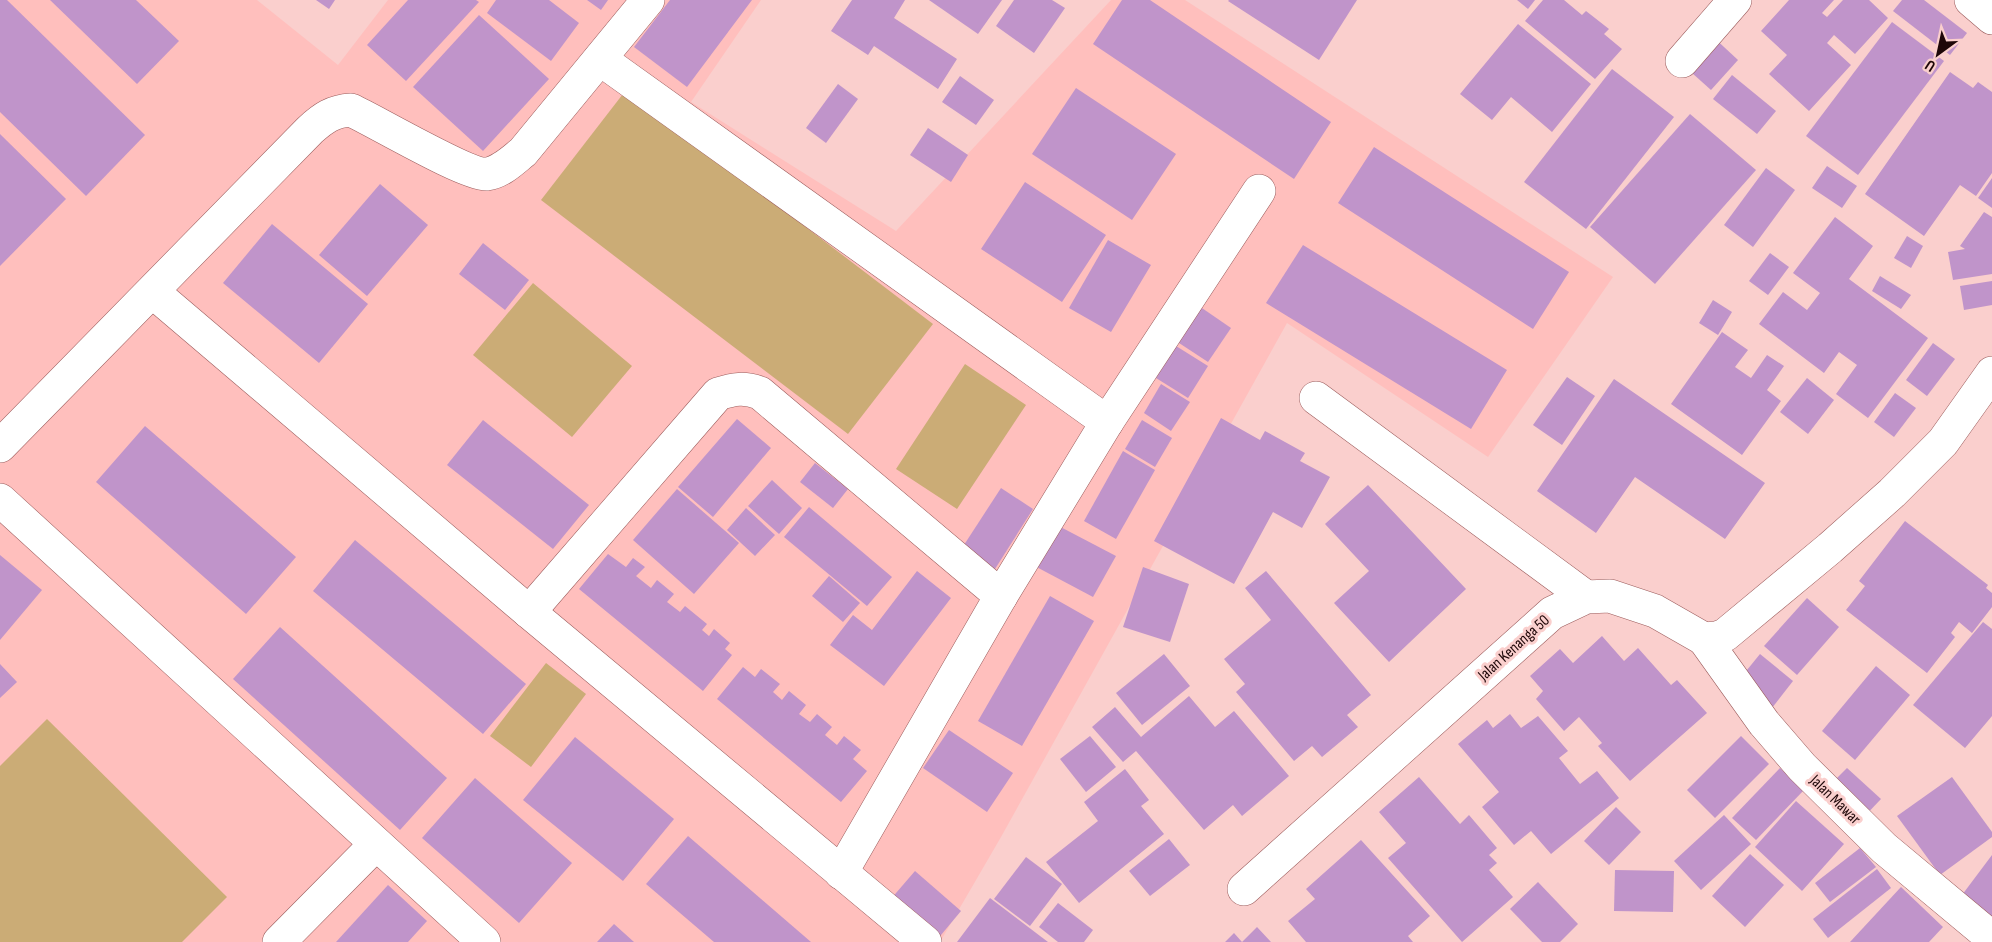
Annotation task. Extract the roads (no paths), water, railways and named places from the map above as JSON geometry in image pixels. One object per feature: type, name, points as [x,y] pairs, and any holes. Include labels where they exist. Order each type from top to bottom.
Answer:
[{"type":"street","points":[[0,446],[326,116],[340,110],[351,110],[464,168],[485,174],[502,169],[523,152],[648,0]]},
{"type":"street","points":[[1682,61],[1736,0]]},
{"type":"street","points":[[1971,0],[1992,18]]},
{"type":"street","points":[[600,59],[1107,422]]},
{"type":"street","points":[[842,873],[1001,596],[1107,422],[1258,191]]},
{"type":"street","points":[[153,292],[529,612],[925,942]]},
{"type":"street","points":[[1704,639],[1725,635],[1892,493],[1943,442],[1992,374]]},
{"type":"street","points":[[529,612],[718,394],[746,388],[760,393],[1001,596]]},
{"type":"street","points":[[1316,398],[1586,597]]},
{"type":"street","points":[[0,500],[484,942]]},
{"type":"street","name":"Jalan Kenanga 50","points":[[1244,890],[1552,613],[1586,597],[1610,596],[1655,611],[1704,639]]},
{"type":"street","name":"Jalan Mawar","points":[[1704,639],[1764,723],[1802,767],[1884,848],[1992,938]]},
{"type":"street","points":[[279,942],[376,844]]}]
